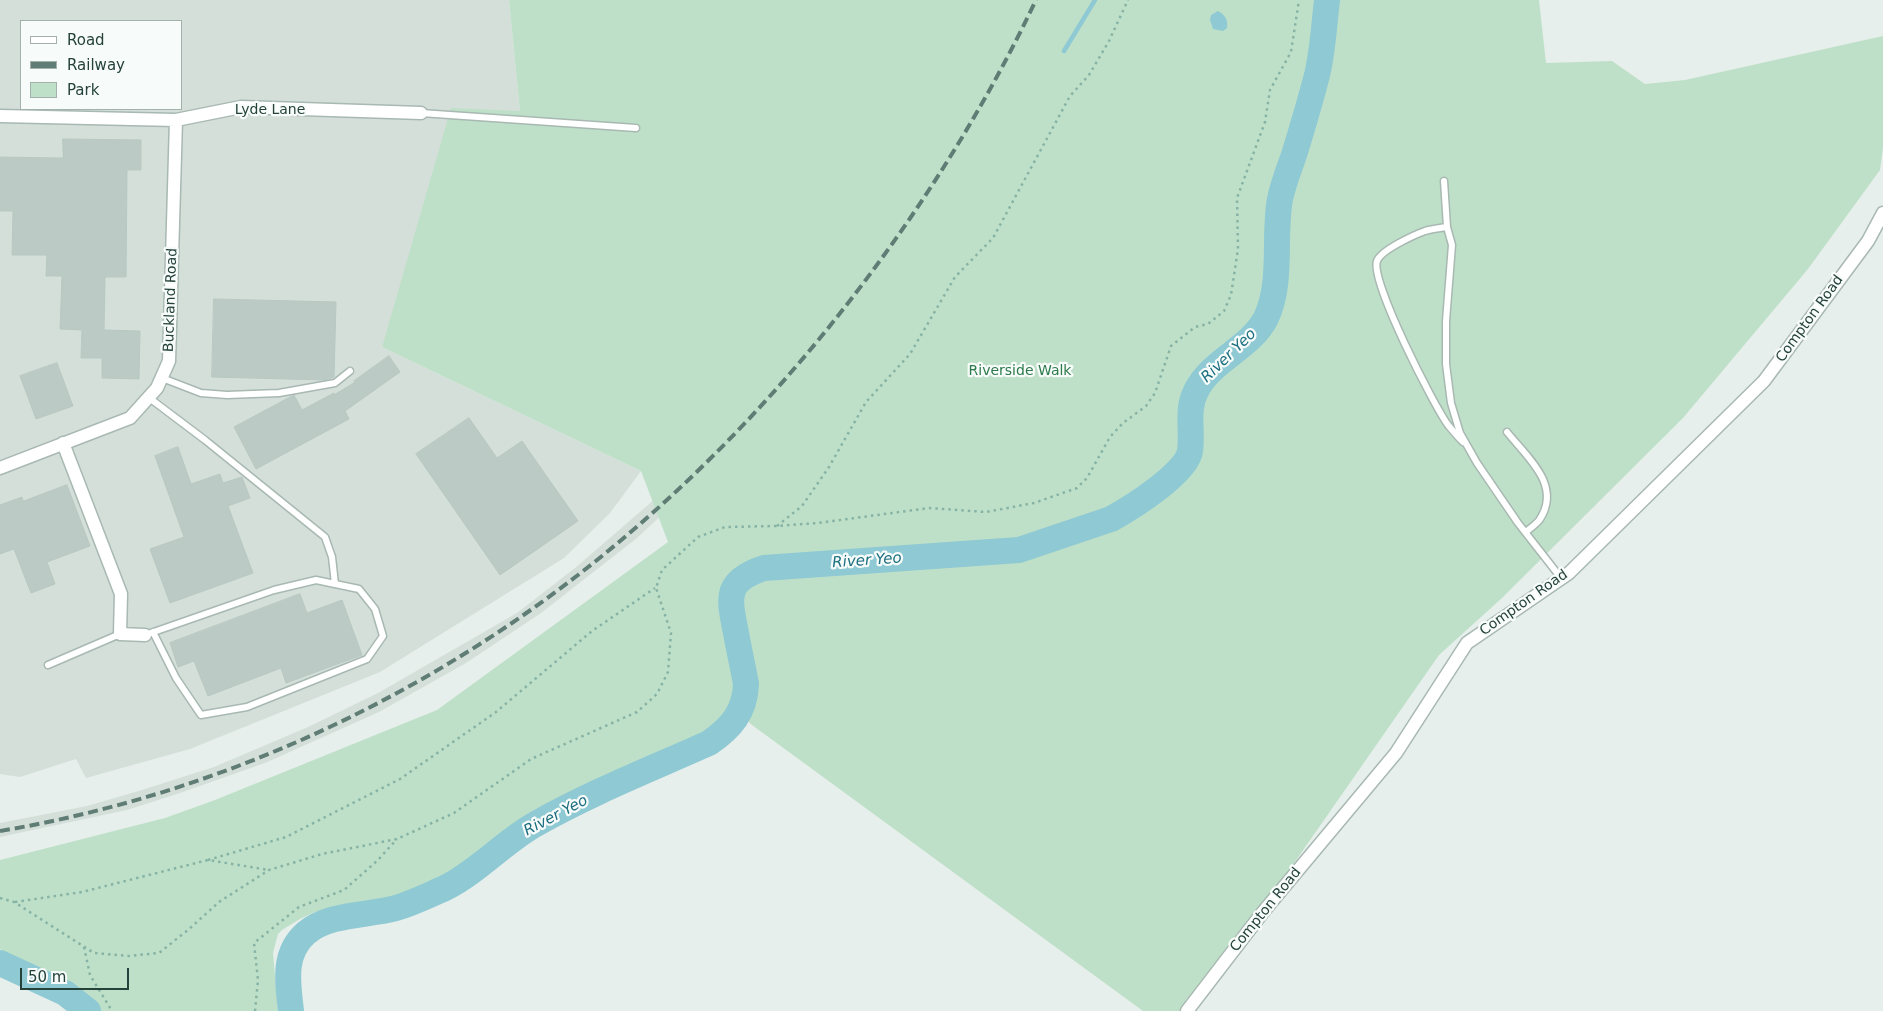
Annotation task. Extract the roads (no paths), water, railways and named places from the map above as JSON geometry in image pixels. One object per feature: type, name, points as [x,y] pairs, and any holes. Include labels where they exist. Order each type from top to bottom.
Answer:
[{"type":"street","name":"Lyde Lane","points":[[0,116],[176,120],[241,108],[421,113]]},
{"type":"street","name":"Buckland Road","points":[[0,468],[130,418],[157,388],[169,361],[176,120]]},
{"type":"street","name":"Compton Road","points":[[1187,1011],[1263,912],[1396,753],[1467,643],[1576,566],[1764,381],[1868,241],[1883,214]]},
{"type":"street","points":[[64,443],[121,594],[120,634],[149,634]]},
{"type":"lane","points":[[421,113],[636,128]]},
{"type":"lane","points":[[1444,181],[1448,227],[1452,245],[1446,301],[1446,364],[1451,403],[1460,433],[1477,463],[1561,578]]},
{"type":"lane","points":[[1448,227],[1425,231],[1384,252],[1377,259],[1376,267],[1377,278],[1386,302],[1430,395],[1455,434],[1467,445]]},
{"type":"lane","points":[[162,378],[200,393],[227,395],[280,392],[335,383],[350,371]]},
{"type":"lane","points":[[148,397],[324,537],[332,557],[335,584]]},
{"type":"lane","points":[[1507,432],[1546,483],[1548,497],[1540,520],[1526,532]]},
{"type":"lane","points":[[316,580],[359,589],[375,609],[383,636],[367,659],[247,707],[201,715],[149,634],[274,590],[316,580]]},
{"type":"lane","points":[[48,665],[120,634]]},
{"type":"water","points":[[1218,11],[1226,20],[1227,28],[1223,31],[1213,29],[1210,20],[1211,15]]},
{"type":"waterway","points":[[1064,51],[1095,0]]},
{"type":"waterway","name":"River Yeo","points":[[291,1011],[288,970],[293,950],[306,933],[337,918],[396,908],[445,888],[468,874],[523,832],[555,813],[709,743],[724,731],[740,711],[746,684],[732,610],[732,592],[736,585],[751,573],[764,568],[1019,550],[1111,519],[1169,479],[1187,460],[1190,451],[1190,413],[1196,391],[1211,371],[1241,347],[1259,329],[1266,318],[1271,304],[1276,275],[1280,199],[1317,75],[1327,0]]},
{"type":"waterway","name":"River Yeo","points":[[0,963],[65,993],[88,1011]]},
{"type":"railway","points":[[0,831],[78,815],[155,795],[230,769],[304,739],[376,704],[446,665],[514,622],[578,575],[648,517],[715,454],[779,386],[840,314],[896,239],[948,161],[995,81],[1036,0]]},
{"type":"park label","name":"Riverside Walk","points":[[1020,371]]}]
